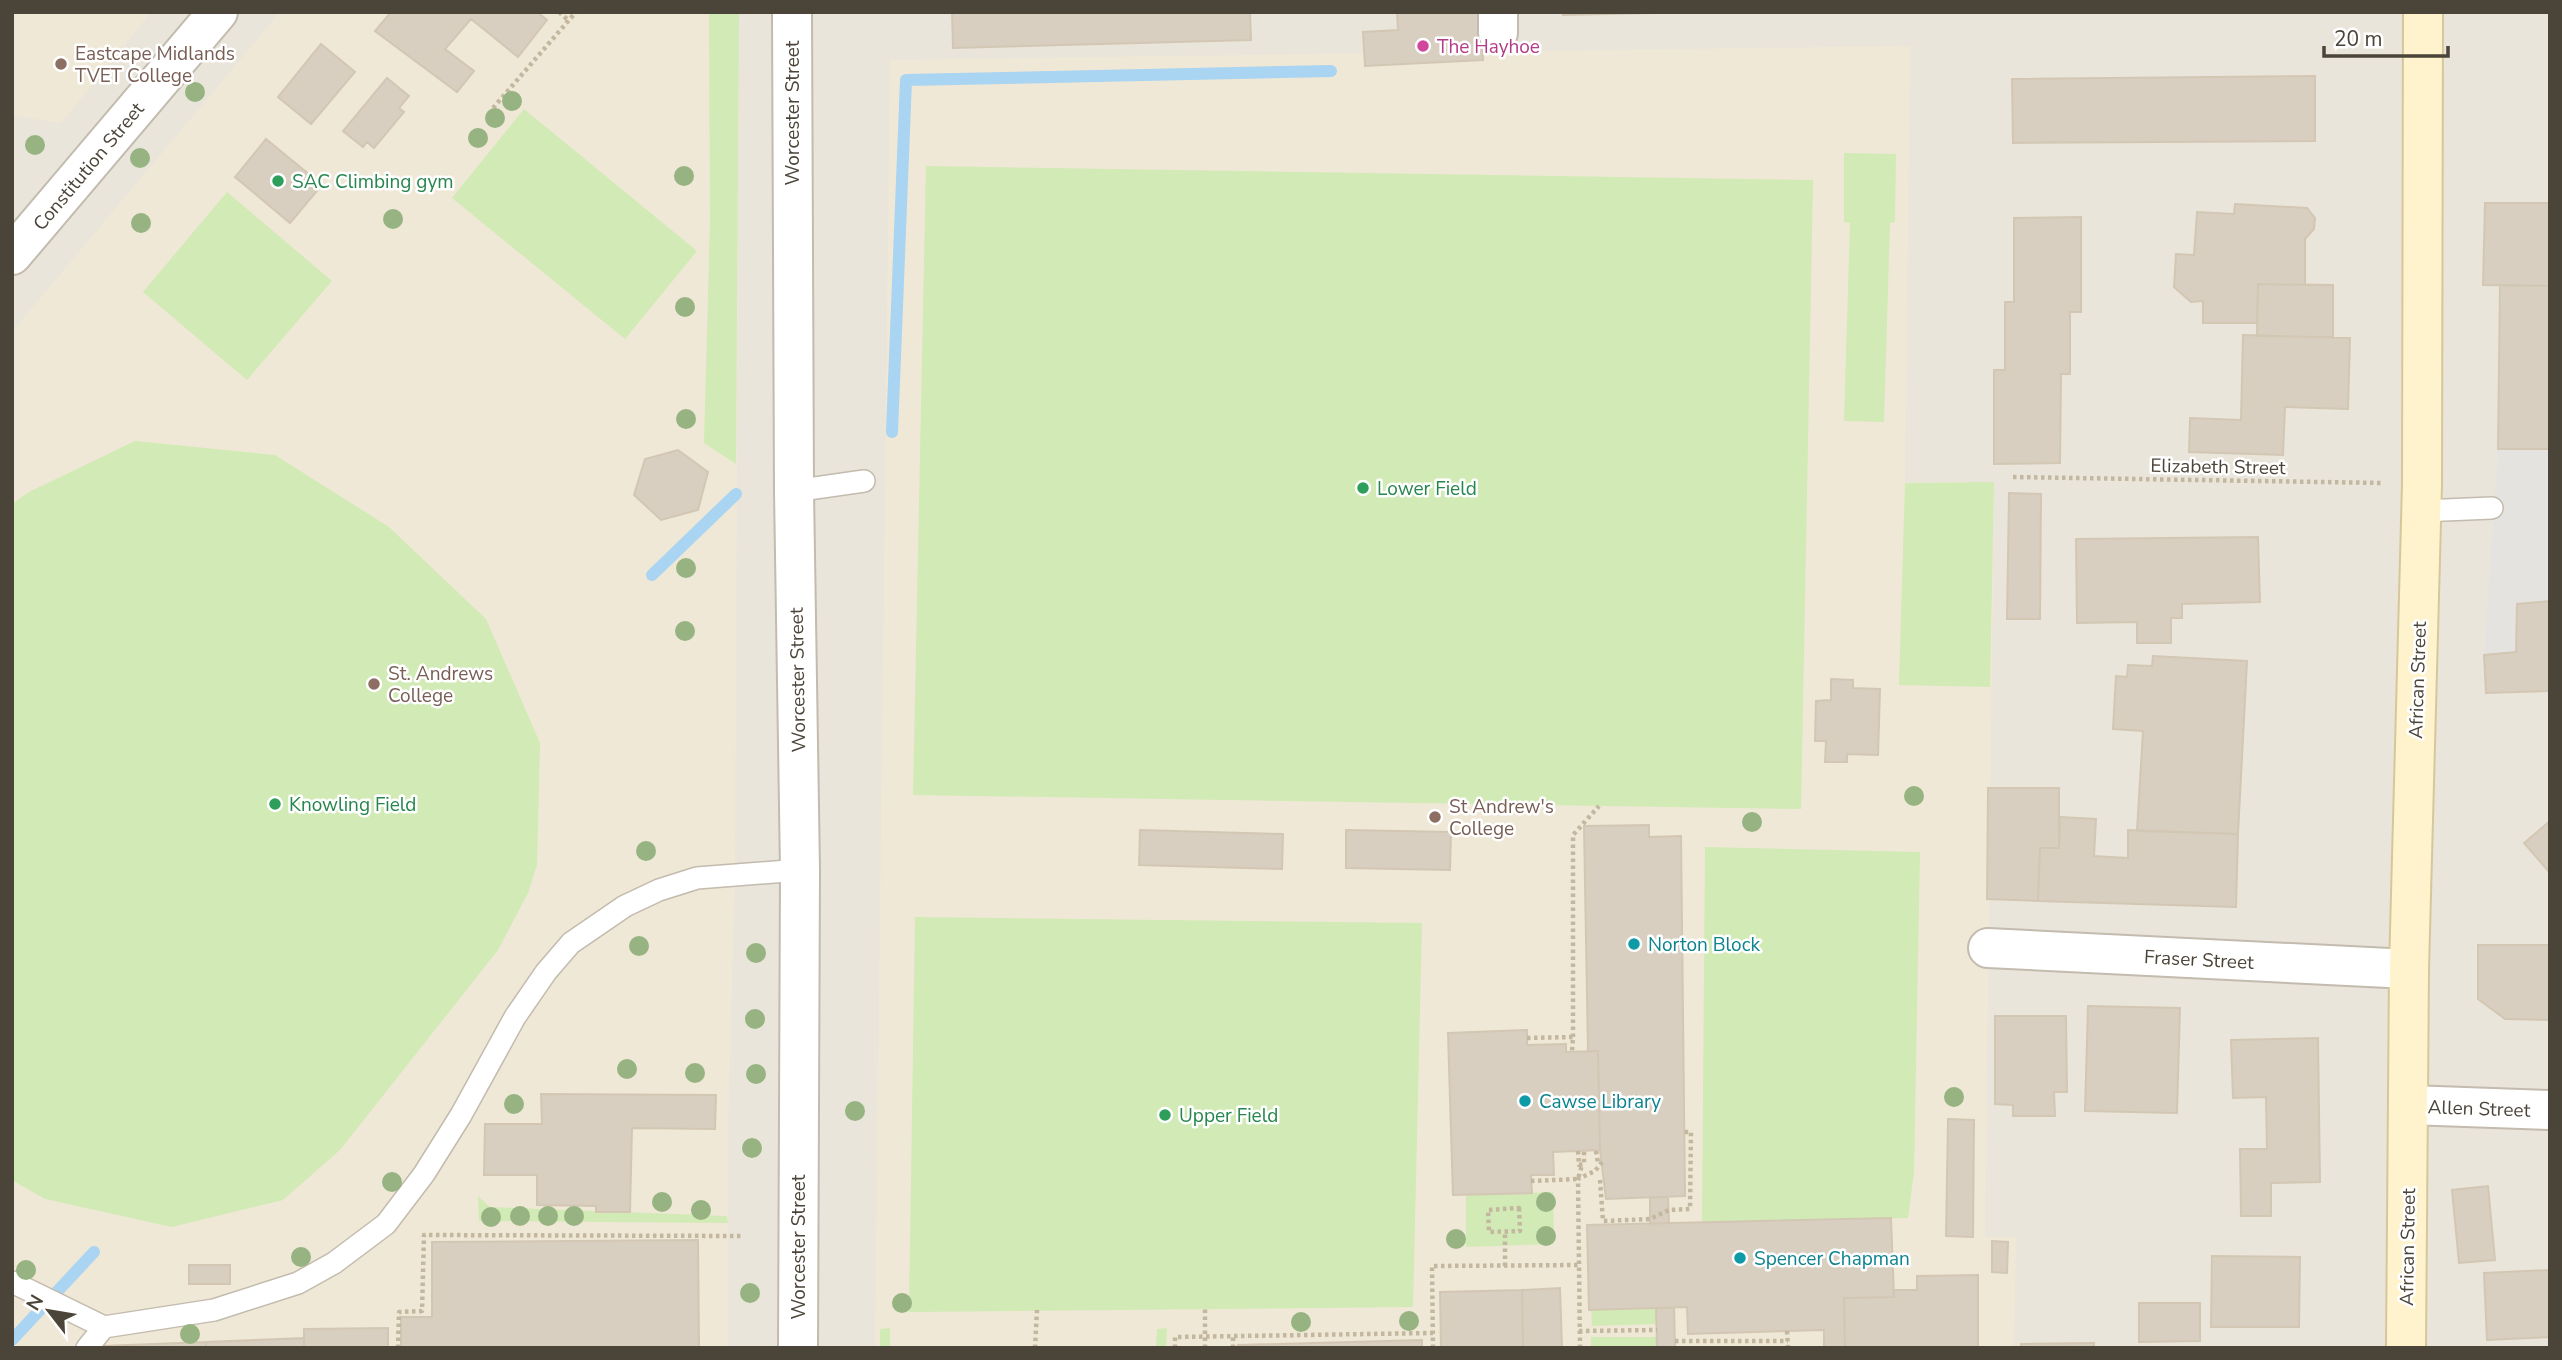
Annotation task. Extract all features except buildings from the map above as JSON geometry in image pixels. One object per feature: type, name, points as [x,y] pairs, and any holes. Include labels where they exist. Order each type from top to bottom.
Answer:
[{"type":"street","name":"Constitution Street","points":[[12,256],[218,12]]},
{"type":"street","name":"Worcester Street","points":[[792,12],[794,491],[800,870],[798,1348]]},
{"type":"street","name":"African Street","points":[[2406,1348],[2409,969],[2421,497],[2423,12]]},
{"type":"street","name":"Fraser Street","points":[[1988,948],[2409,969]]},
{"type":"street","name":"Allen Street","points":[[2409,1105],[2550,1110]]},
{"type":"lane","points":[[794,491],[864,481]]},
{"type":"lane","points":[[2421,497],[2492,508]]},
{"type":"lane","points":[[20,1288],[104,1327],[214,1310],[298,1283],[334,1263],[386,1224],[424,1174],[461,1115],[515,1017],[546,972],[571,943],[625,906],[659,890],[698,878],[800,870]]},
{"type":"lane","points":[[87,1348],[104,1327]]},
{"type":"path","points":[[559,12],[569,21]]},
{"type":"path","points":[[493,108],[576,12]]},
{"type":"path","name":"Elizabeth Street","points":[[2013,477],[2421,497]]},
{"type":"path","points":[[1572,1052],[1573,835],[1599,806]]},
{"type":"path","points":[[1527,1038],[1573,1037]]},
{"type":"path","points":[[1600,1180],[1603,1221],[1650,1219],[1669,1210],[1690,1209],[1691,1132],[1683,1132]]},
{"type":"path","points":[[1580,1348],[1578,1180],[1581,1151]]},
{"type":"path","points":[[1531,1181],[1578,1180],[1595,1171],[1600,1162],[1596,1151]]},
{"type":"path","points":[[1519,1208],[1520,1231],[1505,1232],[1489,1232],[1488,1210],[1519,1208]]},
{"type":"path","points":[[1505,1232],[1505,1266]]},
{"type":"path","points":[[398,1348],[399,1312],[422,1311],[424,1235],[742,1236]]},
{"type":"path","points":[[1433,1348],[1432,1266],[1579,1265]]},
{"type":"path","points":[[1205,1309],[1205,1348]]},
{"type":"path","points":[[1035,1348],[1037,1310]]},
{"type":"path","points":[[1579,1331],[1657,1330]]},
{"type":"path","points":[[1787,1331],[1788,1348]]},
{"type":"path","points":[[1175,1348],[1175,1337],[1433,1333]]},
{"type":"path","points":[[1233,1337],[1233,1348]]},
{"type":"path","points":[[1675,1340],[1788,1341]]},
{"type":"shaded area","points":[[12,12],[2550,12],[2550,1348],[12,1348]]},
{"type":"shaded area","name":"Eastcape Midlands TVET College","points":[[12,12],[151,12],[61,123],[12,115]]},
{"type":"shaded area","name":"St. Andrews College","points":[[280,12],[739,12],[735,875],[728,1123],[728,1348],[12,1348],[12,332]]},
{"type":"shaded area","name":"St Andrew's College","points":[[1910,46],[1905,482],[1994,482],[1985,1237],[2016,1237],[2014,1348],[875,1348],[890,60]]},
{"type":"shaded area","points":[[2498,449],[2550,449],[2550,601],[2517,604],[2516,652],[2484,655]]},
{"type":"green space","points":[[709,12],[739,12],[736,464],[704,443],[710,222]]},
{"type":"green space","points":[[524,109],[697,251],[625,339],[452,198]]},
{"type":"green space","points":[[1844,153],[1896,154],[1895,222],[1890,223],[1884,422],[1844,421],[1850,223],[1844,222]]},
{"type":"green space","name":"Lower Field","points":[[926,166],[1813,180],[1801,809],[913,795]]},
{"type":"green space","points":[[227,192],[332,281],[247,380],[143,292]]},
{"type":"green space","name":"Knowling Field","points":[[135,441],[275,455],[389,527],[486,619],[540,743],[537,865],[528,893],[498,950],[340,1150],[283,1200],[172,1227],[45,1199],[12,1180],[12,504],[29,492]]},
{"type":"green space","points":[[1994,482],[1990,687],[1899,685],[1905,483]]},
{"type":"green space","points":[[1705,847],[1920,852],[1914,1172],[1908,1218],[1702,1223]]},
{"type":"green space","name":"Upper Field","points":[[915,917],[1422,923],[1413,1307],[909,1312]]},
{"type":"green space","points":[[1553,1192],[1554,1244],[1466,1247],[1466,1195]]},
{"type":"green space","points":[[478,1196],[490,1207],[727,1216],[728,1223],[479,1221]]},
{"type":"green space","points":[[1656,1308],[1656,1324],[1592,1326],[1591,1310]]},
{"type":"green space","points":[[890,1328],[890,1348],[880,1348],[880,1329]]},
{"type":"green space","points":[[1167,1328],[1166,1348],[1156,1348],[1157,1329]]},
{"type":"green space","points":[[1591,1337],[1657,1337],[1657,1348],[1591,1348]]},
{"type":"waterway","points":[[892,432],[906,80],[1331,71]]},
{"type":"waterway","points":[[652,575],[736,494]]},
{"type":"waterway","points":[[12,1340],[94,1252]]},
{"type":"place","name":"The Hayhoe","points":[[1423,46]]},
{"type":"place","name":"Eastcape Midlands TVET College","points":[[61,64]]},
{"type":"place","name":"SAC Climbing gym","points":[[278,181]]},
{"type":"place","name":"Lower Field","points":[[1363,488]]},
{"type":"place","name":"St. Andrews College","points":[[374,684]]},
{"type":"place","name":"Knowling Field","points":[[275,804]]},
{"type":"place","name":"St Andrew's College","points":[[1435,817]]},
{"type":"place","name":"Norton Block","points":[[1634,944]]},
{"type":"place","name":"Cawse Library","points":[[1525,1101]]},
{"type":"place","name":"Upper Field","points":[[1165,1115]]},
{"type":"place","name":"Spencer Chapman","points":[[1740,1258]]}]
